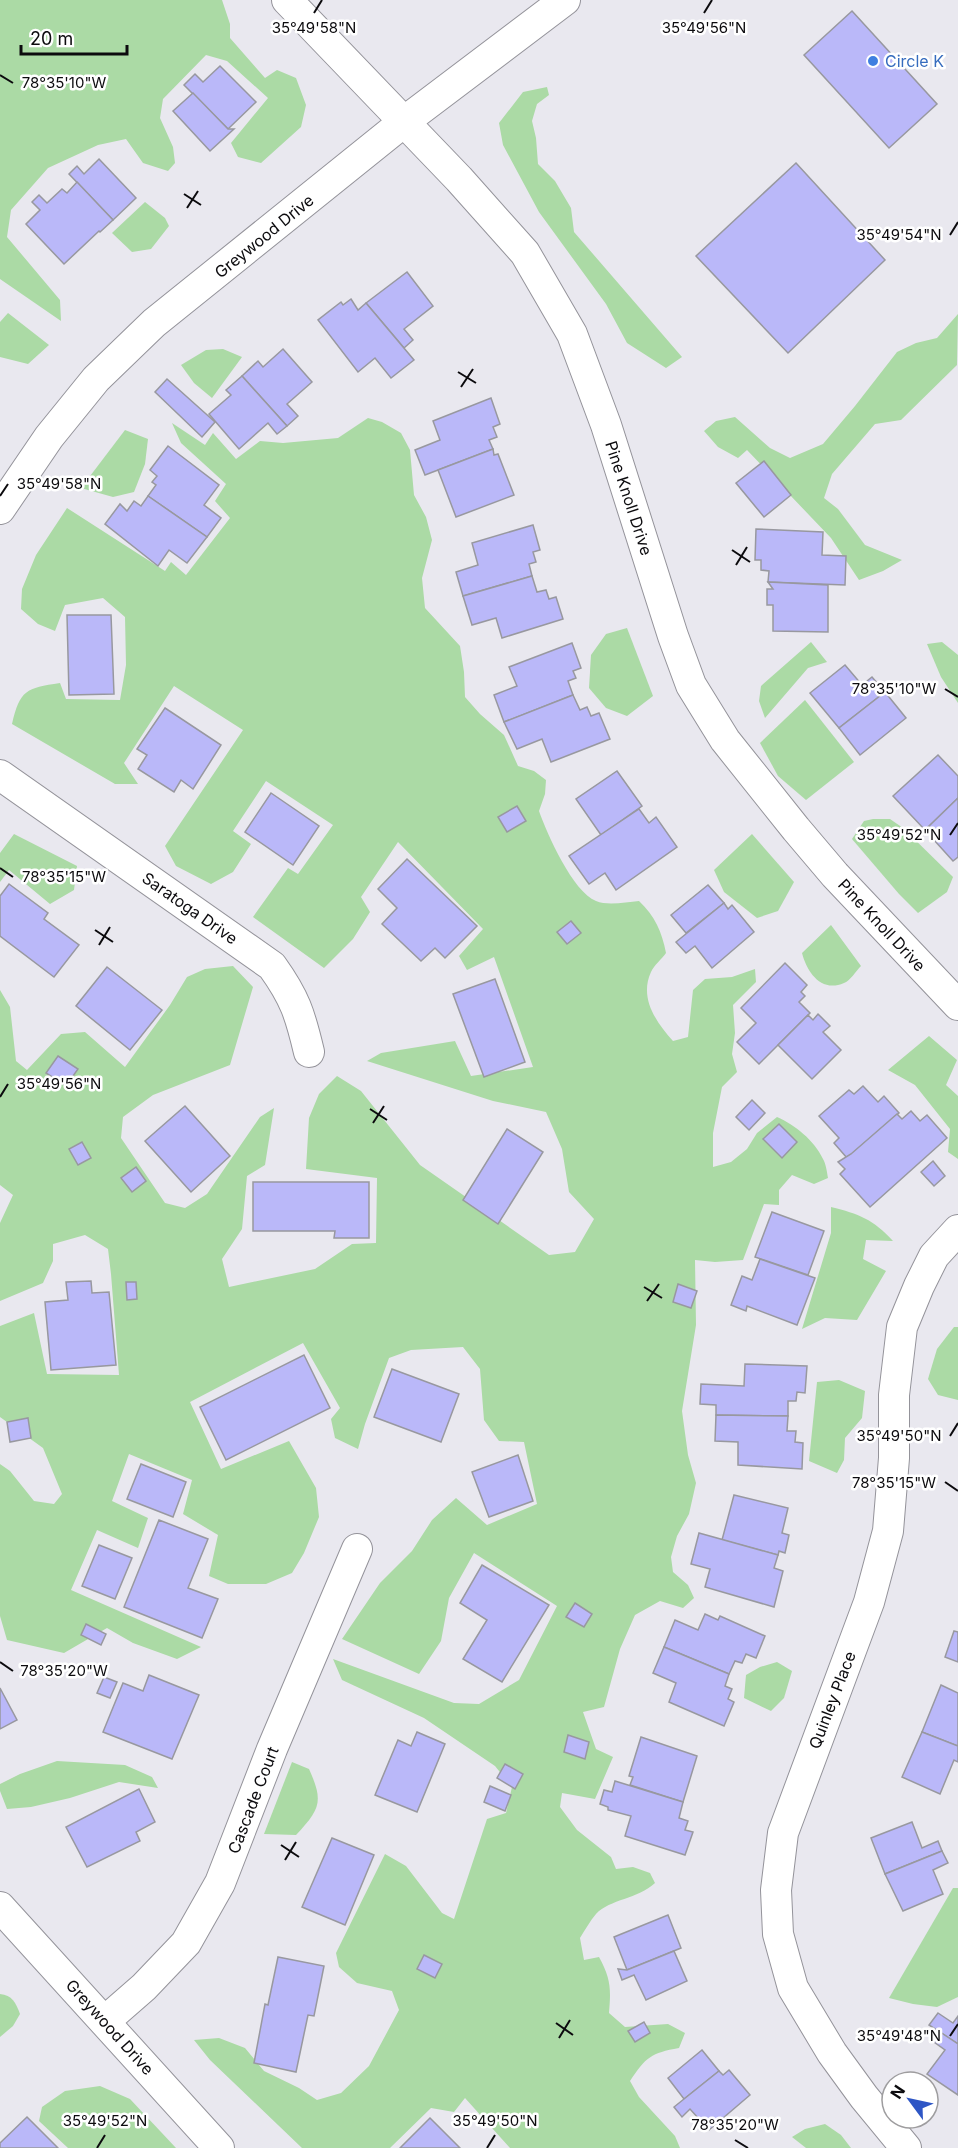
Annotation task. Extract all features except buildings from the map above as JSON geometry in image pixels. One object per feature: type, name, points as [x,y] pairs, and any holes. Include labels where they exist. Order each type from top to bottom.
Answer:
[{"type":"street","name":"Pine Knoll Drive","points":[[287,0],[405,121],[525,253],[570,330],[606,425],[673,636],[691,685],[725,740],[835,875],[958,1005]]},
{"type":"street","name":"Greywood Drive","points":[[0,509],[49,437],[96,379],[145,331],[405,121],[565,0]]},
{"type":"street","name":"Saratoga Drive","points":[[0,775],[272,966],[288,987],[300,1012],[309,1052]]},
{"type":"street","name":"Quinley Place","points":[[906,2148],[832,2054],[793,1988],[778,1934],[776,1890],[783,1833],[869,1602],[888,1531],[894,1458],[894,1395],[902,1327],[934,1256],[958,1230]]},
{"type":"street","name":"Cascade Court","points":[[105,2021],[144,1987],[186,1943],[220,1883],[272,1749],[357,1550]]},
{"type":"street","name":"Greywood Drive","points":[[0,1907],[219,2148]]},
{"type":"green space","points":[[0,0],[222,0],[230,24],[230,38],[265,78],[277,70],[296,78],[306,105],[301,127],[261,163],[238,157],[231,143],[268,98],[227,61],[206,55],[163,99],[160,118],[173,147],[175,163],[168,171],[143,163],[126,139],[98,145],[48,168],[11,210],[7,237],[60,300],[61,321],[0,279]]},
{"type":"green space","points":[[547,87],[549,95],[537,104],[532,121],[538,164],[555,181],[571,208],[574,232],[682,357],[666,368],[627,343],[606,304],[539,212],[503,145],[499,123],[523,92]]},
{"type":"green space","points":[[145,202],[165,218],[169,226],[151,249],[132,252],[112,233]]},
{"type":"green space","points":[[8,313],[49,345],[28,364],[0,357],[0,322]]},
{"type":"green space","points":[[958,314],[957,365],[901,420],[875,424],[832,474],[824,498],[838,509],[865,545],[902,560],[883,571],[859,580],[831,538],[747,450],[738,458],[718,447],[704,431],[716,421],[735,417],[770,448],[790,458],[823,444],[897,352],[916,343],[937,338]]},
{"type":"green space","points":[[223,349],[242,357],[212,398],[194,383],[181,365],[206,350]]},
{"type":"green space","points":[[368,418],[382,422],[401,433],[410,450],[414,495],[426,517],[432,540],[422,578],[425,608],[460,646],[465,697],[504,735],[518,766],[534,771],[546,780],[545,794],[539,811],[554,847],[579,886],[596,901],[617,903],[639,901],[657,925],[666,953],[654,967],[648,982],[648,1000],[655,1018],[673,1041],[688,1037],[693,990],[705,979],[732,977],[755,969],[756,982],[733,1005],[735,1033],[732,1054],[737,1072],[722,1087],[713,1133],[713,1167],[731,1162],[747,1149],[757,1133],[777,1117],[791,1124],[809,1139],[819,1152],[827,1171],[828,1178],[814,1184],[792,1175],[779,1190],[779,1205],[764,1204],[743,1260],[715,1262],[695,1260],[696,1325],[682,1411],[688,1455],[696,1483],[689,1514],[677,1536],[671,1557],[673,1572],[688,1585],[694,1598],[683,1608],[660,1601],[635,1615],[620,1649],[604,1707],[583,1712],[596,1749],[613,1757],[595,1799],[562,1793],[560,1807],[577,1830],[611,1857],[616,1869],[633,1867],[650,1873],[655,1883],[641,1892],[602,1909],[580,1938],[584,1960],[599,1957],[606,1972],[610,1991],[609,2013],[625,2027],[668,2024],[685,2033],[679,2048],[650,2057],[640,2066],[630,2081],[639,2097],[675,2136],[680,2148],[510,2148],[465,2098],[454,2112],[431,2108],[390,2148],[302,2148],[210,2060],[194,2040],[219,2038],[245,2048],[264,2071],[299,2088],[317,2100],[341,2093],[369,2066],[399,2010],[392,1991],[357,1983],[339,1967],[336,1953],[385,1854],[406,1866],[442,1913],[454,1919],[487,1819],[506,1813],[512,1787],[495,1766],[424,1718],[342,1680],[333,1659],[454,1703],[479,1704],[519,1680],[557,1606],[474,1553],[449,1598],[441,1641],[419,1674],[342,1639],[380,1583],[412,1551],[432,1520],[456,1498],[487,1525],[537,1504],[524,1442],[499,1441],[484,1420],[480,1369],[463,1347],[411,1350],[389,1358],[358,1449],[335,1438],[331,1419],[340,1408],[303,1343],[190,1402],[221,1469],[289,1441],[316,1488],[319,1517],[304,1553],[292,1573],[266,1584],[228,1584],[209,1576],[218,1535],[183,1514],[192,1480],[129,1454],[112,1501],[148,1518],[138,1548],[97,1530],[71,1590],[201,1647],[177,1659],[133,1643],[107,1628],[64,1653],[7,1640],[0,1616],[0,1464],[10,1471],[34,1501],[54,1504],[62,1494],[43,1448],[0,1417],[0,1326],[34,1313],[47,1374],[119,1375],[108,1249],[85,1235],[53,1244],[53,1261],[43,1283],[0,1301],[0,1223],[13,1195],[0,1185],[0,990],[10,1007],[16,1061],[27,1070],[61,1034],[85,1032],[125,1067],[170,1005],[187,977],[205,969],[233,966],[253,987],[230,1065],[153,1095],[123,1117],[121,1138],[165,1203],[185,1208],[207,1194],[260,1117],[274,1108],[265,1165],[247,1176],[242,1229],[222,1259],[229,1287],[315,1269],[352,1244],[376,1243],[377,1178],[306,1169],[309,1118],[319,1094],[337,1076],[361,1091],[420,1165],[549,1255],[575,1252],[594,1219],[569,1192],[562,1149],[546,1112],[493,1101],[367,1061],[381,1053],[455,1041],[471,1076],[533,1067],[494,957],[467,970],[459,956],[483,929],[398,842],[361,897],[370,912],[353,939],[324,968],[253,917],[288,868],[298,874],[333,825],[266,781],[233,831],[251,844],[233,872],[211,884],[176,866],[165,846],[243,730],[174,686],[124,763],[138,784],[115,784],[12,724],[22,697],[32,689],[39,687],[60,683],[66,699],[120,700],[126,665],[125,617],[103,598],[65,605],[55,631],[38,624],[21,609],[22,589],[36,555],[67,508],[165,571],[171,562],[186,575],[230,518],[215,501],[226,484],[181,443],[172,423],[205,445],[213,433],[236,459],[260,441],[283,443],[338,438]]},
{"type":"green space","points":[[125,430],[148,439],[145,464],[134,492],[113,497],[81,488]]},
{"type":"green space","points":[[627,628],[653,696],[627,716],[606,708],[589,688],[591,655],[606,634]]},
{"type":"green space","points":[[811,642],[827,662],[808,668],[765,718],[759,701],[761,686]]},
{"type":"green space","points":[[942,642],[958,655],[958,703],[941,677],[927,644]]},
{"type":"green space","points":[[805,700],[854,762],[806,800],[778,776],[760,743]]},
{"type":"green space","points":[[890,819],[903,828],[953,877],[947,892],[918,913],[852,839],[864,821]]},
{"type":"green space","points":[[14,834],[77,866],[74,890],[50,904],[9,870],[0,882],[0,853]]},
{"type":"green space","points":[[752,834],[794,882],[778,911],[757,918],[724,892],[714,870]]},
{"type":"green space","points":[[831,925],[861,966],[848,980],[836,985],[828,985],[816,979],[807,967],[802,953]]},
{"type":"green space","points":[[929,1036],[957,1060],[946,1085],[958,1096],[958,1159],[948,1152],[950,1129],[915,1085],[888,1070]]},
{"type":"green space","points":[[831,1207],[865,1218],[879,1227],[893,1241],[866,1240],[863,1259],[886,1271],[857,1320],[825,1318],[802,1329],[831,1233]]},
{"type":"green space","points":[[954,1327],[958,1327],[958,1400],[938,1395],[928,1379],[937,1349]]},
{"type":"green space","points":[[839,1380],[865,1391],[862,1418],[845,1438],[844,1460],[837,1473],[809,1461],[817,1382]]},
{"type":"green space","points":[[777,1662],[792,1671],[784,1698],[771,1711],[744,1698],[746,1675],[760,1667]]},
{"type":"green space","points":[[57,1761],[125,1765],[152,1777],[158,1788],[119,1782],[70,1798],[31,1807],[7,1809],[0,1791],[0,1784]]},
{"type":"green space","points":[[292,1762],[309,1769],[317,1790],[315,1811],[296,1835],[264,1834]]},
{"type":"green space","points":[[953,1888],[958,1888],[958,1997],[937,2007],[889,1998]]},
{"type":"green space","points":[[0,1994],[13,2000],[20,2014],[13,2026],[0,2037]]},
{"type":"green space","points":[[100,2086],[130,2099],[176,2148],[68,2148],[39,2121],[42,2107],[65,2091]]},
{"type":"green space","points":[[825,2124],[841,2135],[851,2148],[806,2148],[792,2137],[805,2129]]},
{"type":"place","name":"Circle K","points":[[873,61]]}]
